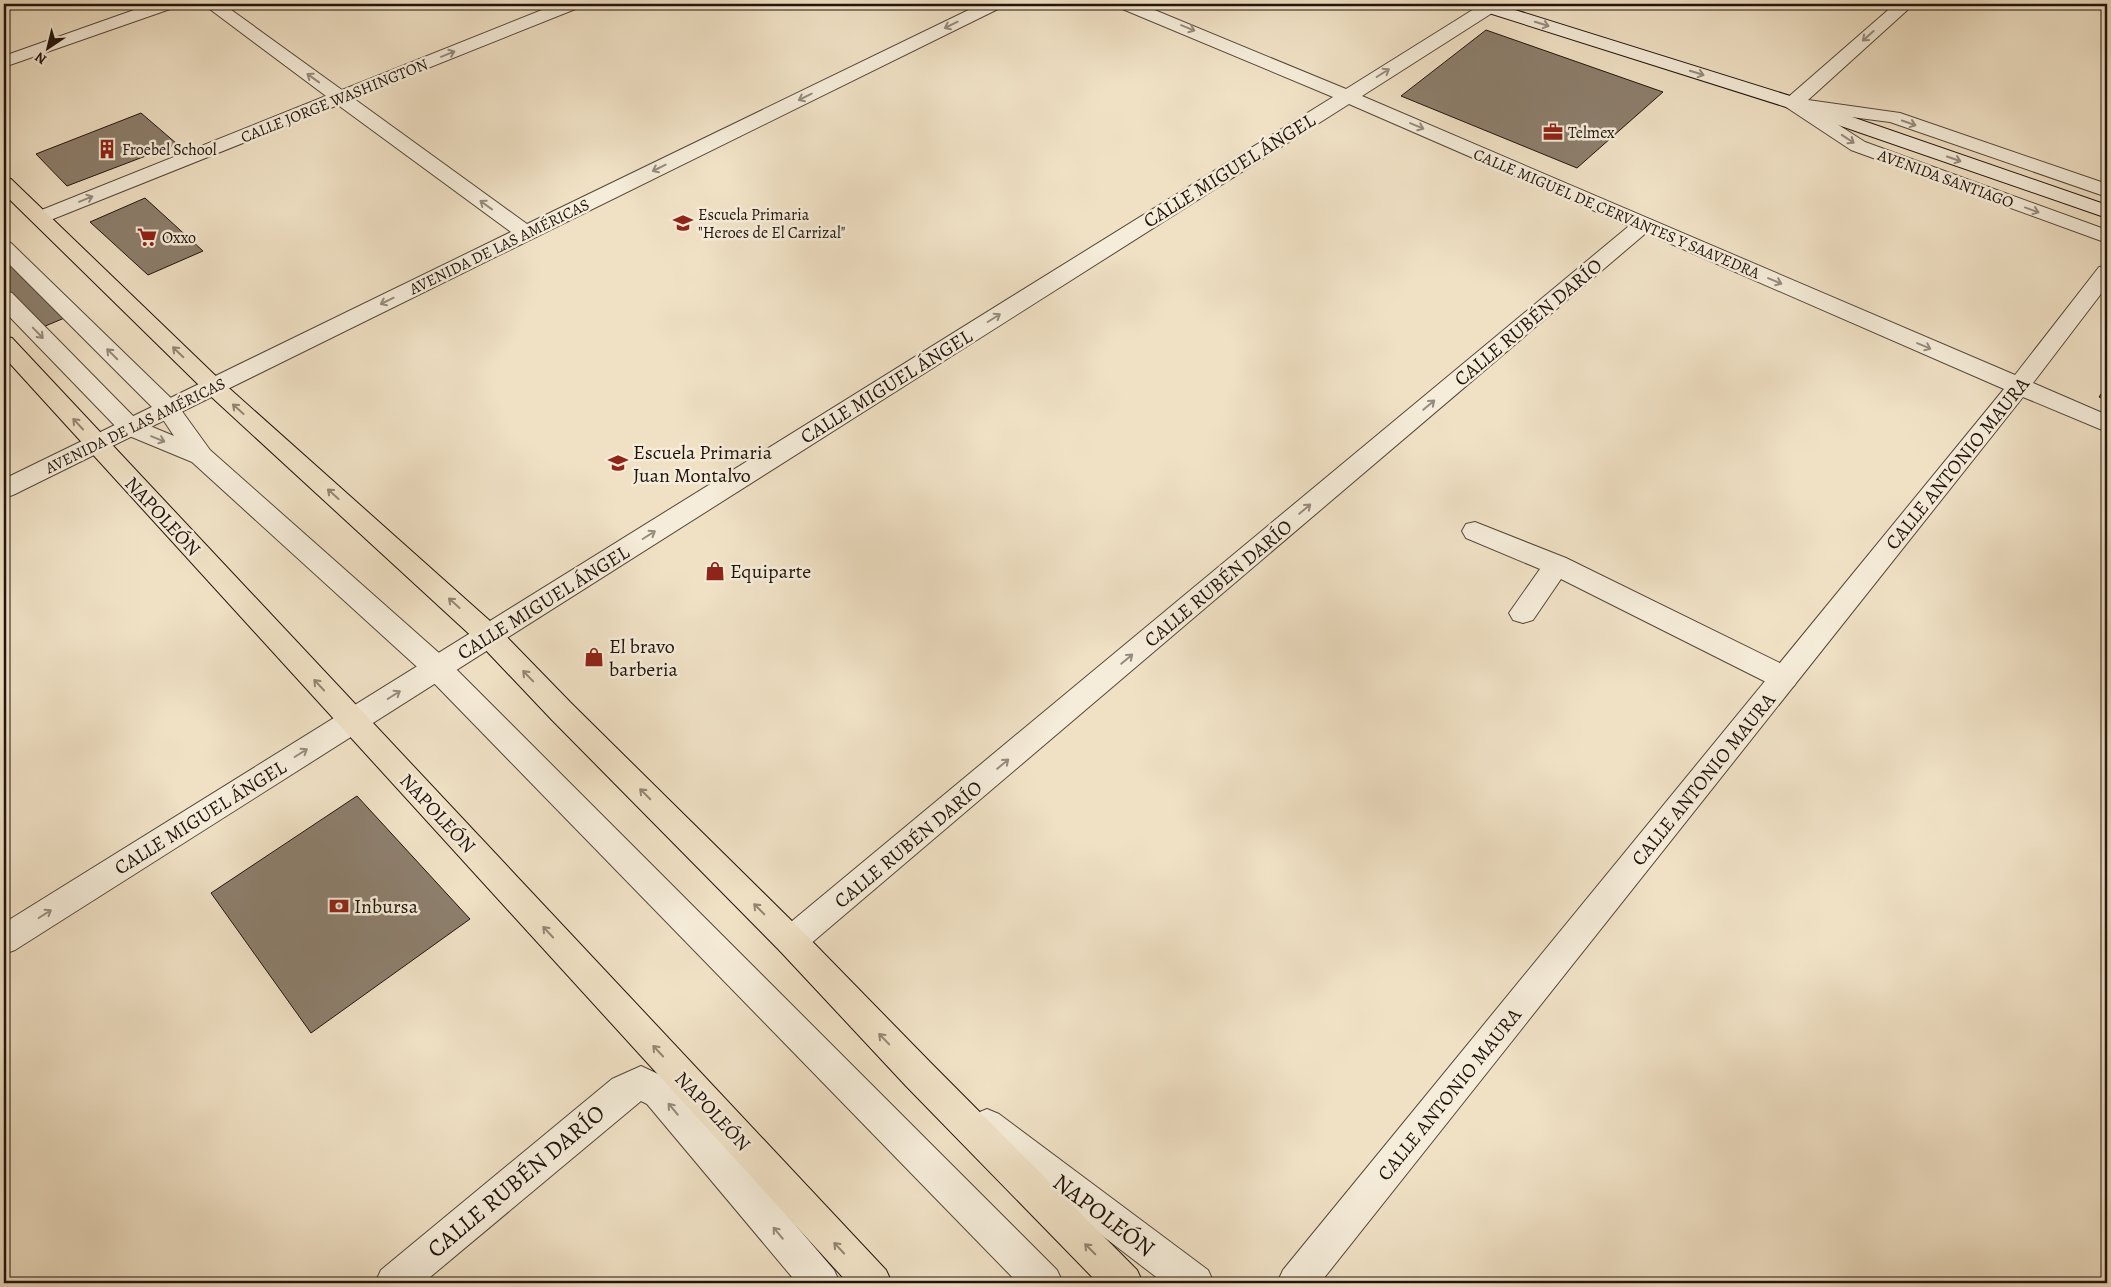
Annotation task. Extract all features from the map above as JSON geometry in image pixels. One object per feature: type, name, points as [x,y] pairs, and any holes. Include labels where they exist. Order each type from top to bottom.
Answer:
[{"type":"main road","name":"NAPOLEÓN","points":[[4,184],[41,217],[213,386],[490,636],[569,719],[791,941],[918,1074],[1124,1283]]},
{"type":"main road","name":"NAPOLEÓN","points":[[4,343],[873,1283]]},
{"type":"street","points":[[4,62],[167,4]]},
{"type":"street","points":[[212,4],[526,233]]},
{"type":"street","name":"CALLE JORGE WASHINGTON","points":[[41,217],[572,4]]},
{"type":"street","name":"AVENIDA DE LAS AMÉRICAS","points":[[4,489],[994,4]]},
{"type":"street","name":"CALLE MIGUEL DE CERVANTES Y SAAVEDRA","points":[[1126,4],[1347,96],[2107,424]]},
{"type":"street","points":[[1793,103],[1905,4]]},
{"type":"street","name":"CALLE MIGUEL ÁNGEL","points":[[4,940],[1347,96],[1487,5]]},
{"type":"street","name":"AVENIDA SANTIAGO","points":[[1487,5],[1793,103],[2107,212]]},
{"type":"street","name":"AVENIDA SANTIAGO","points":[[1793,103],[1893,117],[2107,191]]},
{"type":"street","name":"AVENIDA SANTIAGO","points":[[1793,103],[1858,146],[2107,237]]},
{"type":"street","name":"CALLE RUBÉN DARÍO","points":[[791,941],[1644,224]]},
{"type":"street","points":[[4,248],[168,409],[201,456],[437,668],[1044,1283]]},
{"type":"street","name":"CALLE ANTONIO MAURA","points":[[1296,1283],[2018,387],[2107,272]]},
{"type":"street","points":[[4,298],[130,427],[201,456]]},
{"type":"street","points":[[1475,531],[1557,565],[1784,678]]},
{"type":"street","points":[[1523,613],[1557,565]]},
{"type":"street","name":"NAPOLEÓN","points":[[918,1074],[1195,1283]]},
{"type":"street","name":"CALLE RUBÉN DARÍO","points":[[394,1283],[624,1091],[641,1083]]},
{"type":"street","name":"NAPOLEÓN","points":[[641,1083],[659,1092],[821,1283]]},
{"type":"building","name":"Telmex","points":[[1486,30],[1663,92],[1577,168],[1401,96]]},
{"type":"building","name":"Froebel School","points":[[141,113],[177,144],[67,186],[36,154]]},
{"type":"building","name":"Oxxo","points":[[145,198],[203,251],[148,275],[90,222]]},
{"type":"building","points":[[4,244],[74,314],[31,332],[4,304]]},
{"type":"building","points":[[2107,385],[2107,400],[2099,397]]},
{"type":"building","name":"Inbursa","points":[[357,796],[470,919],[311,1033],[211,893]]},
{"type":"place","name":"Telmex","points":[[1553,132]]},
{"type":"place","name":"Froebel School","points":[[107,149]]},
{"type":"place","name":"Escuela Primaria \"Heroes de El Carrizal\"","points":[[683,223]]},
{"type":"place","name":"Oxxo","points":[[147,237]]},
{"type":"place","name":"Escuela Primaria Juan Montalvo","points":[[618,463]]},
{"type":"place","name":"Equiparte","points":[[715,571]]},
{"type":"place","name":"El bravo barberia","points":[[594,657]]},
{"type":"place","name":"Inbursa","points":[[339,906]]}]
